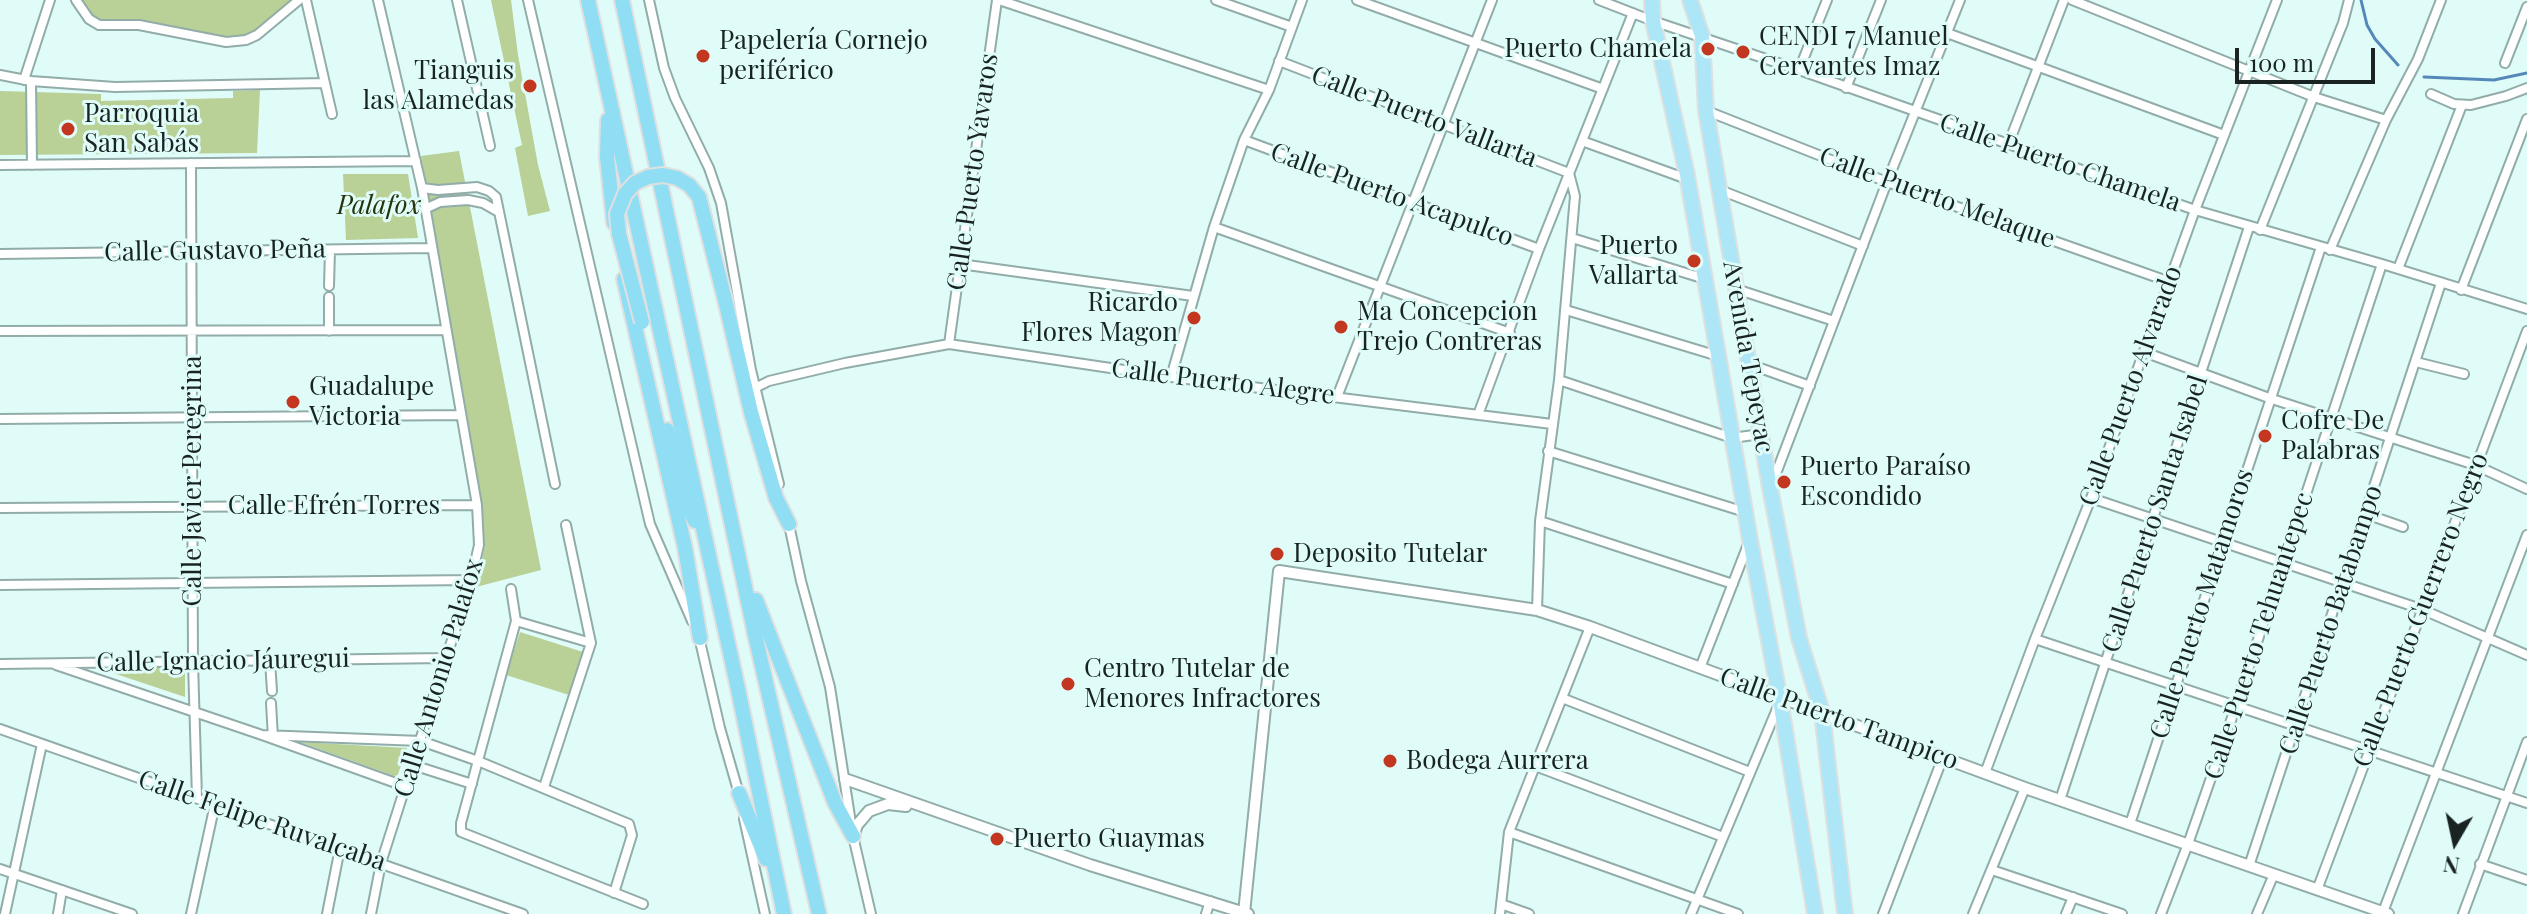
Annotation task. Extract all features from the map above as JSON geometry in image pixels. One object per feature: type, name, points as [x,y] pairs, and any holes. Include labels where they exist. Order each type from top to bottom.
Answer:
[{"type":"highway","points":[[588,0],[784,914]]},
{"type":"highway","points":[[622,0],[755,635],[819,914]]},
{"type":"highway","points":[[609,100],[607,157],[618,248],[685,548],[700,638]]},
{"type":"highway","points":[[685,548],[683,496],[619,234],[617,214],[625,194],[635,183],[648,177],[663,175],[677,178],[689,185],[699,197],[755,426],[776,498],[789,524]]},
{"type":"highway","points":[[683,496],[706,542]]},
{"type":"highway","points":[[740,556],[835,803],[853,836]]},
{"type":"highway","points":[[739,793],[779,889]]},
{"type":"main road","name":"Avenida Tepeyac","points":[[1652,0],[1653,21],[1688,179],[1815,914]]},
{"type":"main road","name":"Avenida Tepeyac","points":[[1690,0],[1702,36],[1706,111],[1770,488],[1799,638],[1822,712],[1845,914]]},
{"type":"street","points":[[32,165],[27,81],[50,0]]},
{"type":"street","points":[[76,0],[89,19],[99,25],[139,25],[226,42],[246,40],[257,35],[299,0]]},
{"type":"street","points":[[306,0],[332,114]]},
{"type":"street","name":"Calle Antonio Palafox","points":[[371,914],[381,863],[471,580],[479,545],[477,505],[422,188],[378,0]]},
{"type":"street","points":[[457,0],[490,146]]},
{"type":"street","points":[[528,0],[650,524],[700,638],[720,728],[739,793],[765,914]]},
{"type":"street","points":[[649,0],[664,68],[709,168],[721,203],[755,388],[830,687],[853,836],[871,914]]},
{"type":"street","name":"Calle Puerto Vallarta","points":[[998,0],[1269,90]]},
{"type":"street","name":"Calle Puerto Yavaros","points":[[949,344],[998,0]]},
{"type":"street","points":[[1216,0],[1292,27]]},
{"type":"street","points":[[1171,377],[1214,227],[1244,140],[1269,90],[1302,0]]},
{"type":"street","points":[[1357,0],[1603,89]]},
{"type":"street","points":[[1337,397],[1492,0]]},
{"type":"street","name":"Calle Puerto Chamela","points":[[1599,0],[2195,210],[2527,309]]},
{"type":"street","points":[[1799,70],[1827,0]]},
{"type":"street","points":[[1846,88],[1881,0]]},
{"type":"street","points":[[1770,488],[1960,0]]},
{"type":"street","points":[[2008,145],[2064,0]]},
{"type":"street","points":[[2072,0],[2314,97],[2386,120]]},
{"type":"street","name":"Calle Puerto Alvarado","points":[[1985,773],[2091,498],[2195,210],[2277,0]]},
{"type":"street","points":[[2260,230],[2343,23],[2349,0]]},
{"type":"street","name":"Calle Puerto Matamoros","points":[[2130,824],[2269,398],[2326,249],[2418,59],[2441,0]]},
{"type":"street","points":[[2505,63],[2527,7]]},
{"type":"street","points":[[1478,415],[1539,249],[1633,13]]},
{"type":"street","points":[[1947,33],[2224,135]]},
{"type":"street","name":"Calle Puerto Vallarta","points":[[1279,61],[1569,173]]},
{"type":"street","points":[[0,75],[27,81],[115,87],[325,83]]},
{"type":"street","points":[[2431,94],[2462,105],[2506,96],[2527,88]]},
{"type":"street","points":[[2398,269],[2462,105]]},
{"type":"street","name":"Calle Puerto Melaque","points":[[1706,111],[1887,182],[2170,282]]},
{"type":"street","points":[[2461,290],[2527,119]]},
{"type":"street","name":"Calle Puerto Acapulco","points":[[1244,140],[1539,249]]},
{"type":"street","points":[[1582,141],[1688,179]]},
{"type":"street","points":[[0,165],[416,161]]},
{"type":"street","name":"Calle Javier Peregrina","points":[[191,163],[193,662],[197,798]]},
{"type":"street","points":[[1537,610],[1540,521],[1559,380],[1572,238],[1575,196],[1569,173]]},
{"type":"street","points":[[422,188],[438,190],[466,186],[483,189],[496,197],[555,484]]},
{"type":"street","points":[[1720,190],[1863,246]]},
{"type":"street","points":[[425,209],[440,202],[468,200],[483,203],[497,211]]},
{"type":"street","points":[[1214,227],[1510,333]]},
{"type":"street","name":"Calle Puerto Santa Isabel","points":[[2060,800],[2249,227]]},
{"type":"street","points":[[1572,238],[1705,279]]},
{"type":"street","name":"Calle Gustavo Peña","points":[[0,254],[431,248]]},
{"type":"street","points":[[329,286],[330,250]]},
{"type":"street","points":[[960,264],[1193,296]]},
{"type":"street","name":"Calle Puerto Tehuantepec","points":[[2161,914],[2236,706],[2382,264]]},
{"type":"street","name":"Calle Puerto Batabampo","points":[[2249,866],[2441,283]]},
{"type":"street","points":[[1736,289],[1834,321]]},
{"type":"street","points":[[329,297],[329,331]]},
{"type":"street","points":[[1566,310],[1718,356]]},
{"type":"street","points":[[0,331],[446,330]]},
{"type":"street","name":"Calle Puerto Guerrero Negro","points":[[2317,890],[2527,331]]},
{"type":"street","name":"Calle Puerto Alegre","points":[[755,388],[769,381],[845,363],[949,344],[1171,377],[1552,424]]},
{"type":"street","points":[[2144,352],[2269,398],[2475,465],[2527,489]]},
{"type":"street","points":[[2416,362],[2464,374]]},
{"type":"street","points":[[1749,364],[1810,386]]},
{"type":"street","points":[[1559,380],[1732,438],[1761,434]]},
{"type":"street","points":[[0,419],[461,415]]},
{"type":"street","points":[[1548,451],[1745,512]]},
{"type":"street","points":[[2091,498],[2344,581],[2421,609],[2527,655]]},
{"type":"street","name":"Calle Efrén Torres","points":[[0,508],[477,505]]},
{"type":"street","points":[[2366,514],[2403,527]]},
{"type":"street","points":[[1540,521],[1733,584]]},
{"type":"street","points":[[544,787],[591,643],[566,525]]},
{"type":"street","points":[[2386,913],[2527,535]]},
{"type":"street","points":[[1700,668],[1750,540]]},
{"type":"street","name":"Calle Puerto Tampico","points":[[1246,913],[1279,571],[1537,610],[2025,788],[2386,913]]},
{"type":"street","points":[[0,585],[471,580]]},
{"type":"street","points":[[511,589],[516,621],[461,832],[643,904]]},
{"type":"street","points":[[516,621],[591,643]]},
{"type":"street","points":[[571,638],[581,632],[586,621]]},
{"type":"street","points":[[1500,914],[1509,832],[1590,627]]},
{"type":"street","points":[[2035,639],[2527,803]]},
{"type":"street","name":"Calle Ignacio Jáuregui","points":[[0,664],[445,658]]},
{"type":"street","points":[[270,661],[272,691]]},
{"type":"street","points":[[50,663],[262,735],[421,741],[544,787],[629,824],[632,835],[614,893]]},
{"type":"street","points":[[1562,698],[1750,772]]},
{"type":"street","points":[[1691,914],[1780,699]]},
{"type":"street","points":[[271,703],[273,737]]},
{"type":"street","name":"Calle Felipe Ruvalcaba","points":[[0,729],[523,914]]},
{"type":"street","points":[[273,737],[407,787]]},
{"type":"street","points":[[2463,914],[2527,742]]},
{"type":"street","points":[[5,914],[42,744]]},
{"type":"street","points":[[1883,914],[1943,757]]},
{"type":"street","points":[[413,765],[472,784]]},
{"type":"street","points":[[1535,766],[1723,837]]},
{"type":"street","points":[[845,779],[1102,869],[1246,913]]},
{"type":"street","points":[[1973,914],[2025,788]]},
{"type":"street","points":[[191,914],[215,804]]},
{"type":"street","points":[[853,836],[861,818],[875,808],[888,804],[920,807]]},
{"type":"street","points":[[1509,832],[1738,914]]},
{"type":"street","points":[[327,914],[340,848]]},
{"type":"street","points":[[2480,864],[2527,880]]},
{"type":"street","points":[[0,869],[132,914]]},
{"type":"street","points":[[1992,870],[2122,914]]},
{"type":"street","points":[[2257,914],[2274,874]]},
{"type":"street","points":[[58,914],[62,890]]},
{"type":"street","points":[[2066,914],[2073,897]]},
{"type":"street","points":[[1206,914],[1210,901]]},
{"type":"street","points":[[1501,904],[1529,914]]},
{"type":"green space","points":[[78,0],[292,0],[253,35],[237,40],[106,24],[89,16]]},
{"type":"green space","points":[[491,0],[511,0],[538,165],[550,211],[528,216],[515,148],[522,145]]},
{"type":"green space","points":[[260,90],[257,153],[0,155],[0,91],[101,94],[101,101],[233,98],[233,91]]},
{"type":"green space","points":[[459,151],[541,570],[476,587],[485,545],[421,156]]},
{"type":"green space","name":"Palafox","points":[[343,174],[408,174],[418,238],[346,240]]},
{"type":"green space","points":[[520,632],[583,652],[569,695],[506,675]]},
{"type":"green space","points":[[185,665],[185,697],[95,667]]},
{"type":"green space","points":[[300,742],[407,748],[397,777]]},
{"type":"waterway","points":[[2361,0],[2367,25],[2398,65]]},
{"type":"waterway","points":[[2424,77],[2494,80],[2527,73]]},
{"type":"place","name":"Puerto Chamela","points":[[1708,49]]},
{"type":"place","name":"CENDI 7 Manuel Cervantes Imaz","points":[[1743,52]]},
{"type":"place","name":"Papelería Cornejo periférico","points":[[703,56]]},
{"type":"place","name":"Tianguis las Alamedas","points":[[530,86]]},
{"type":"place","name":"Parroquia San Sabás","points":[[68,129]]},
{"type":"place","name":"Puerto Vallarta","points":[[1694,261]]},
{"type":"place","name":"Ricardo Flores Magon","points":[[1194,318]]},
{"type":"place","name":"Ma Concepcion Trejo Contreras","points":[[1341,327]]},
{"type":"place","name":"Guadalupe Victoria","points":[[293,402]]},
{"type":"place","name":"Cofre De Palabras","points":[[2265,436]]},
{"type":"place","name":"Puerto Paraíso Escondido","points":[[1784,482]]},
{"type":"place","name":"Deposito Tutelar","points":[[1277,554]]},
{"type":"place","name":"Centro Tutelar de Menores Infractores","points":[[1068,684]]},
{"type":"place","name":"Bodega Aurrera","points":[[1390,761]]},
{"type":"place","name":"Puerto Guaymas","points":[[997,839]]}]
